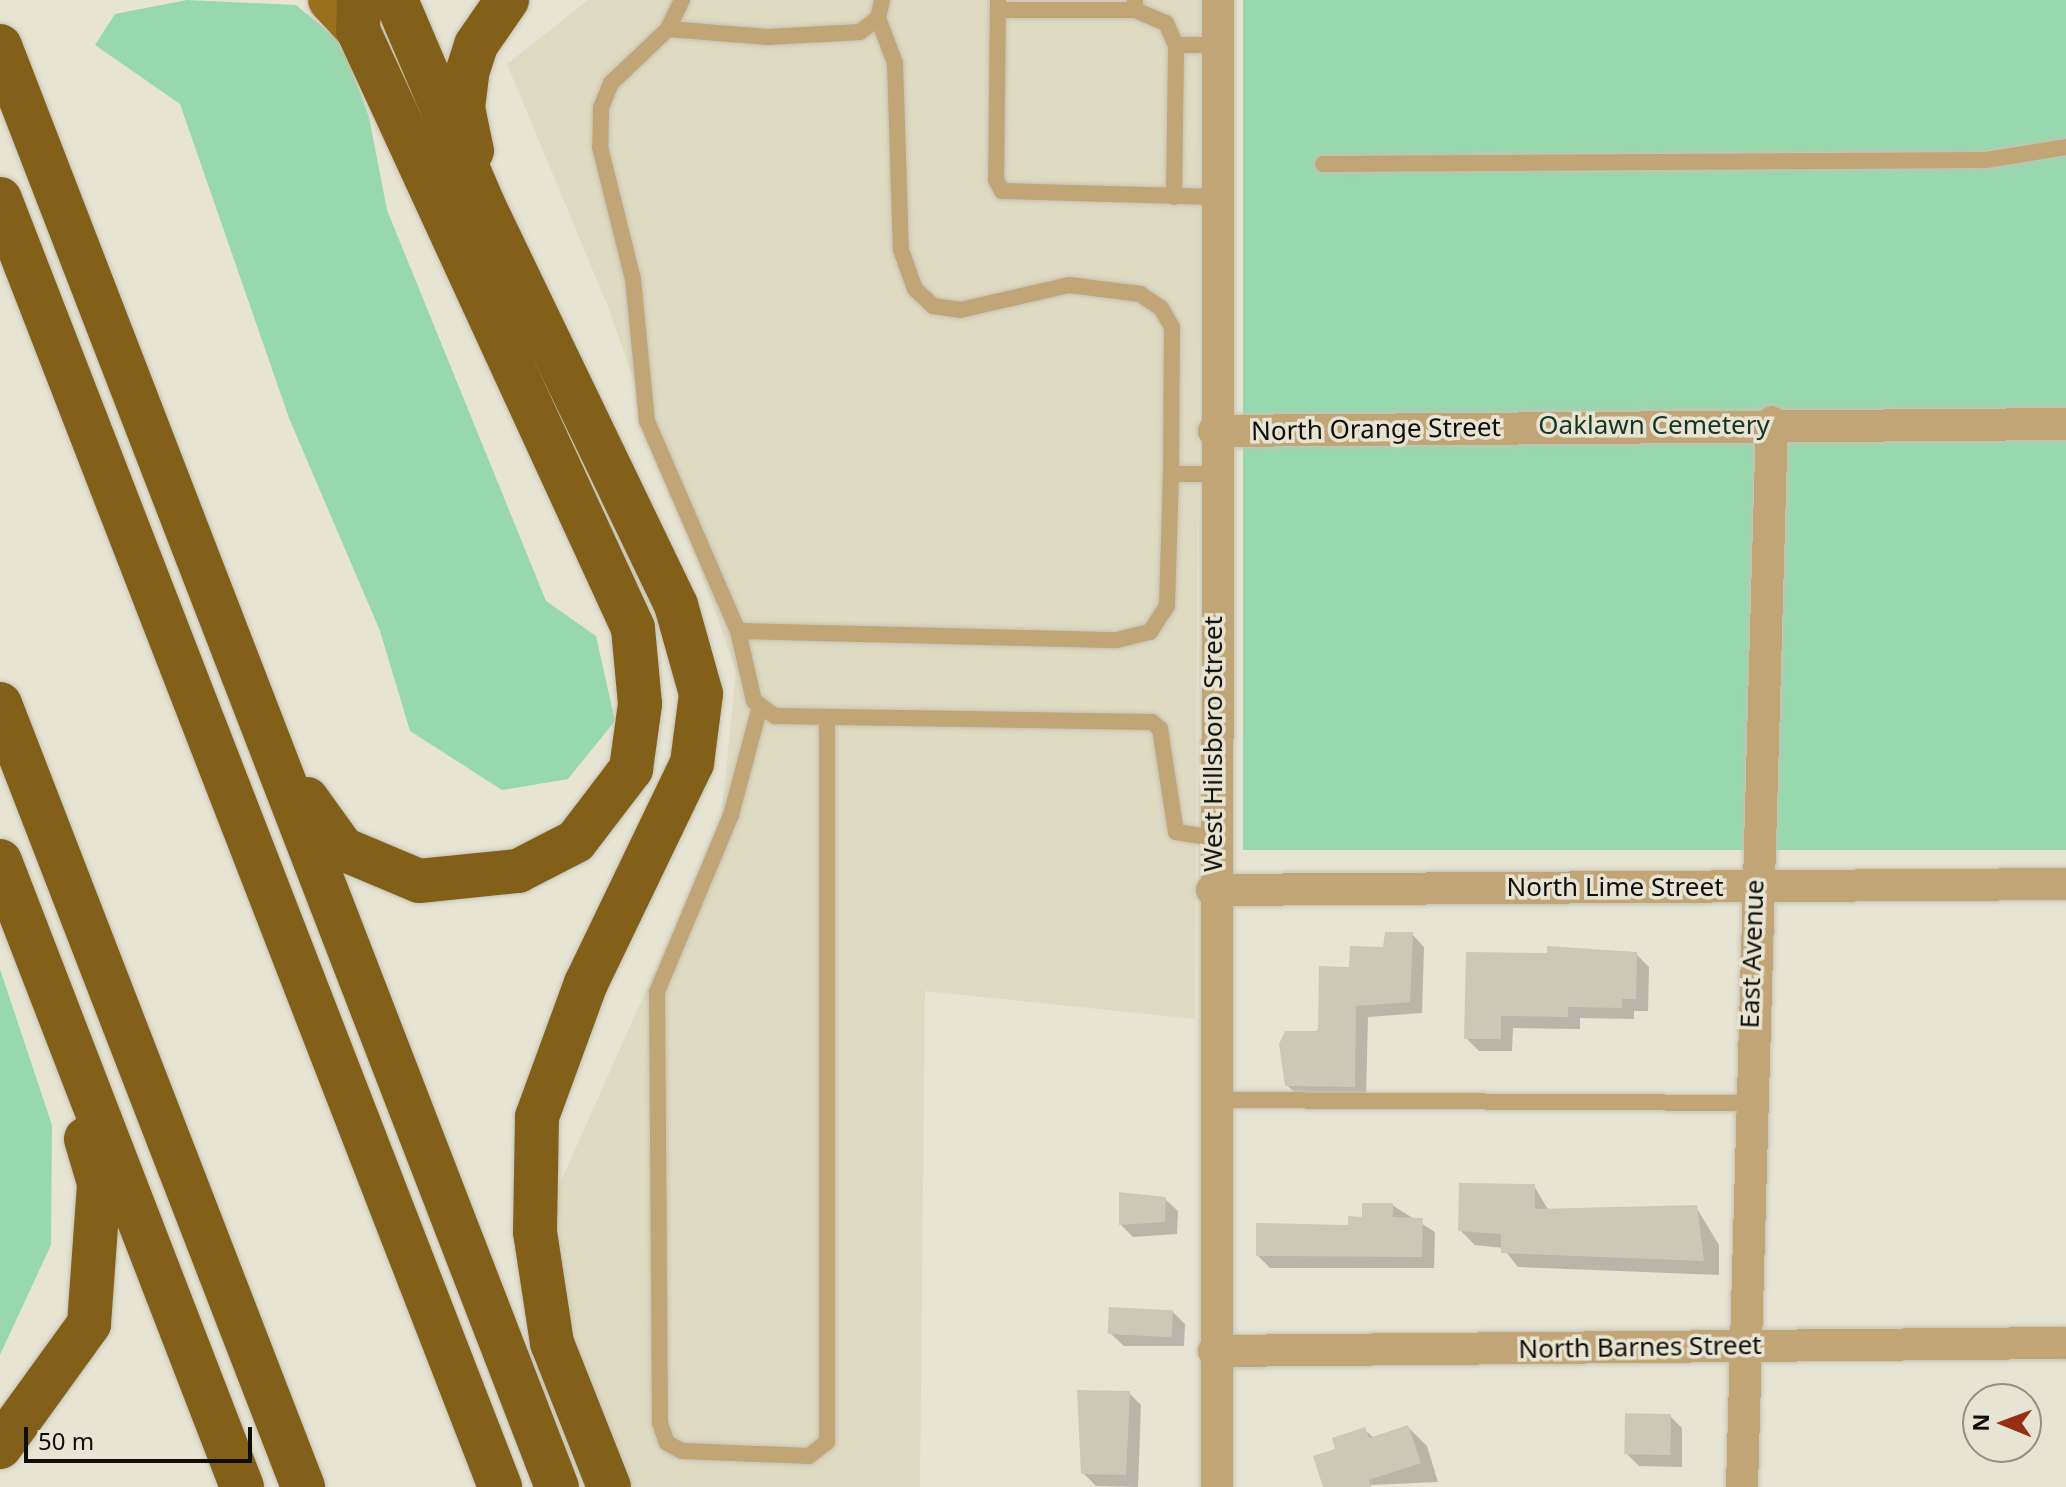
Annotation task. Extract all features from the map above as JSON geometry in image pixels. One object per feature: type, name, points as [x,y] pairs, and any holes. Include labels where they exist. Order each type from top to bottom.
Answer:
[{"type":"highway","points":[[396,0],[404,33],[483,204],[676,605],[701,694],[692,763],[586,983],[537,1117],[535,1232],[552,1343],[609,1487]]},
{"type":"highway","points":[[483,204],[463,108],[467,73],[481,35],[507,0]]},
{"type":"highway","points":[[271,748],[343,849],[419,881],[518,871],[576,841],[631,769],[640,704],[633,628],[349,10]]},
{"type":"highway","points":[[0,46],[557,1487]]},
{"type":"highway","points":[[0,199],[500,1487]]},
{"type":"highway","points":[[0,704],[303,1487]]},
{"type":"highway","points":[[0,861],[242,1487]]},
{"type":"highway","points":[[0,1447],[89,1324],[99,1183],[27,929]]},
{"type":"street","name":"West Hillsboro Street","points":[[1217,1487],[1212,838],[1218,0]]},
{"type":"street","name":"North Orange Street","points":[[1214,431],[1772,422],[2066,424]]},
{"type":"street","name":"East Avenue","points":[[1742,1487],[1742,1345],[1754,886],[1772,422]]},
{"type":"street","name":"North Lime Street","points":[[1212,890],[2066,884]]},
{"type":"street","name":"North Barnes Street","points":[[1214,1351],[2066,1343]]},
{"type":"lane","points":[[682,0],[668,29],[611,83],[601,108],[600,147],[633,279],[647,421],[738,631],[759,710],[731,815],[657,992],[660,1423],[667,1443],[682,1451],[820,1452],[827,1442],[827,718]]},
{"type":"lane","points":[[738,631],[1117,640],[1150,632],[1167,606],[1172,327],[1161,308],[1140,294],[1069,285],[960,310],[933,306],[915,289],[901,250],[895,63],[878,18],[882,0]]},
{"type":"lane","points":[[1174,197],[1176,45],[1166,23],[1135,5],[998,5],[1002,191],[1174,197],[1216,197]]},
{"type":"lane","points":[[668,29],[822,36],[860,32],[878,18]]},
{"type":"lane","points":[[1176,45],[1217,45]]},
{"type":"lane","points":[[1323,164],[1986,160],[2066,147]]},
{"type":"lane","points":[[1171,474],[1214,474]]},
{"type":"lane","points":[[759,710],[827,718],[1152,722],[1160,729],[1176,832],[1212,838]]},
{"type":"lane","points":[[1213,1100],[1748,1103]]},
{"type":"shaded area","points":[[588,0],[1200,0],[1195,1019],[925,991],[920,1487],[627,1487],[569,1340],[553,1199],[721,822],[736,671],[608,307],[507,64]]},
{"type":"green space","points":[[187,0],[296,5],[342,43],[369,117],[387,210],[546,601],[596,636],[615,721],[568,779],[502,790],[410,731],[380,631],[289,418],[180,104],[95,45],[115,14]]},
{"type":"green space","name":"Oaklawn Cemetery","points":[[1243,0],[2066,0],[2066,850],[1243,850]]},
{"type":"green space","points":[[0,969],[52,1125],[51,1245],[0,1355]]},
{"type":"building","points":[[1385,932],[1413,932],[1410,1002],[1356,1006],[1355,1087],[1285,1086],[1279,1044],[1285,1031],[1318,1031],[1319,966],[1349,967],[1350,946],[1383,947]]},
{"type":"building","points":[[1547,946],[1637,952],[1636,999],[1622,999],[1622,1008],[1568,1007],[1568,1017],[1501,1016],[1501,1039],[1464,1039],[1466,952],[1547,953]]},
{"type":"building","points":[[1459,1183],[1535,1184],[1535,1209],[1697,1205],[1704,1261],[1501,1253],[1501,1234],[1458,1231]]},
{"type":"building","points":[[1119,1192],[1166,1197],[1165,1222],[1119,1225]]},
{"type":"building","points":[[1362,1203],[1393,1203],[1393,1217],[1423,1218],[1422,1257],[1256,1256],[1256,1223],[1348,1225],[1348,1216],[1362,1217]]},
{"type":"building","points":[[1109,1307],[1173,1310],[1171,1337],[1108,1334]]},
{"type":"building","points":[[1077,1390],[1130,1391],[1126,1475],[1081,1474]]},
{"type":"building","points":[[1625,1413],[1671,1414],[1670,1455],[1624,1454]]},
{"type":"building","points":[[1408,1425],[1421,1463],[1369,1480],[1371,1487],[1323,1487],[1313,1456],[1335,1449],[1332,1438],[1365,1427],[1369,1438]]}]
